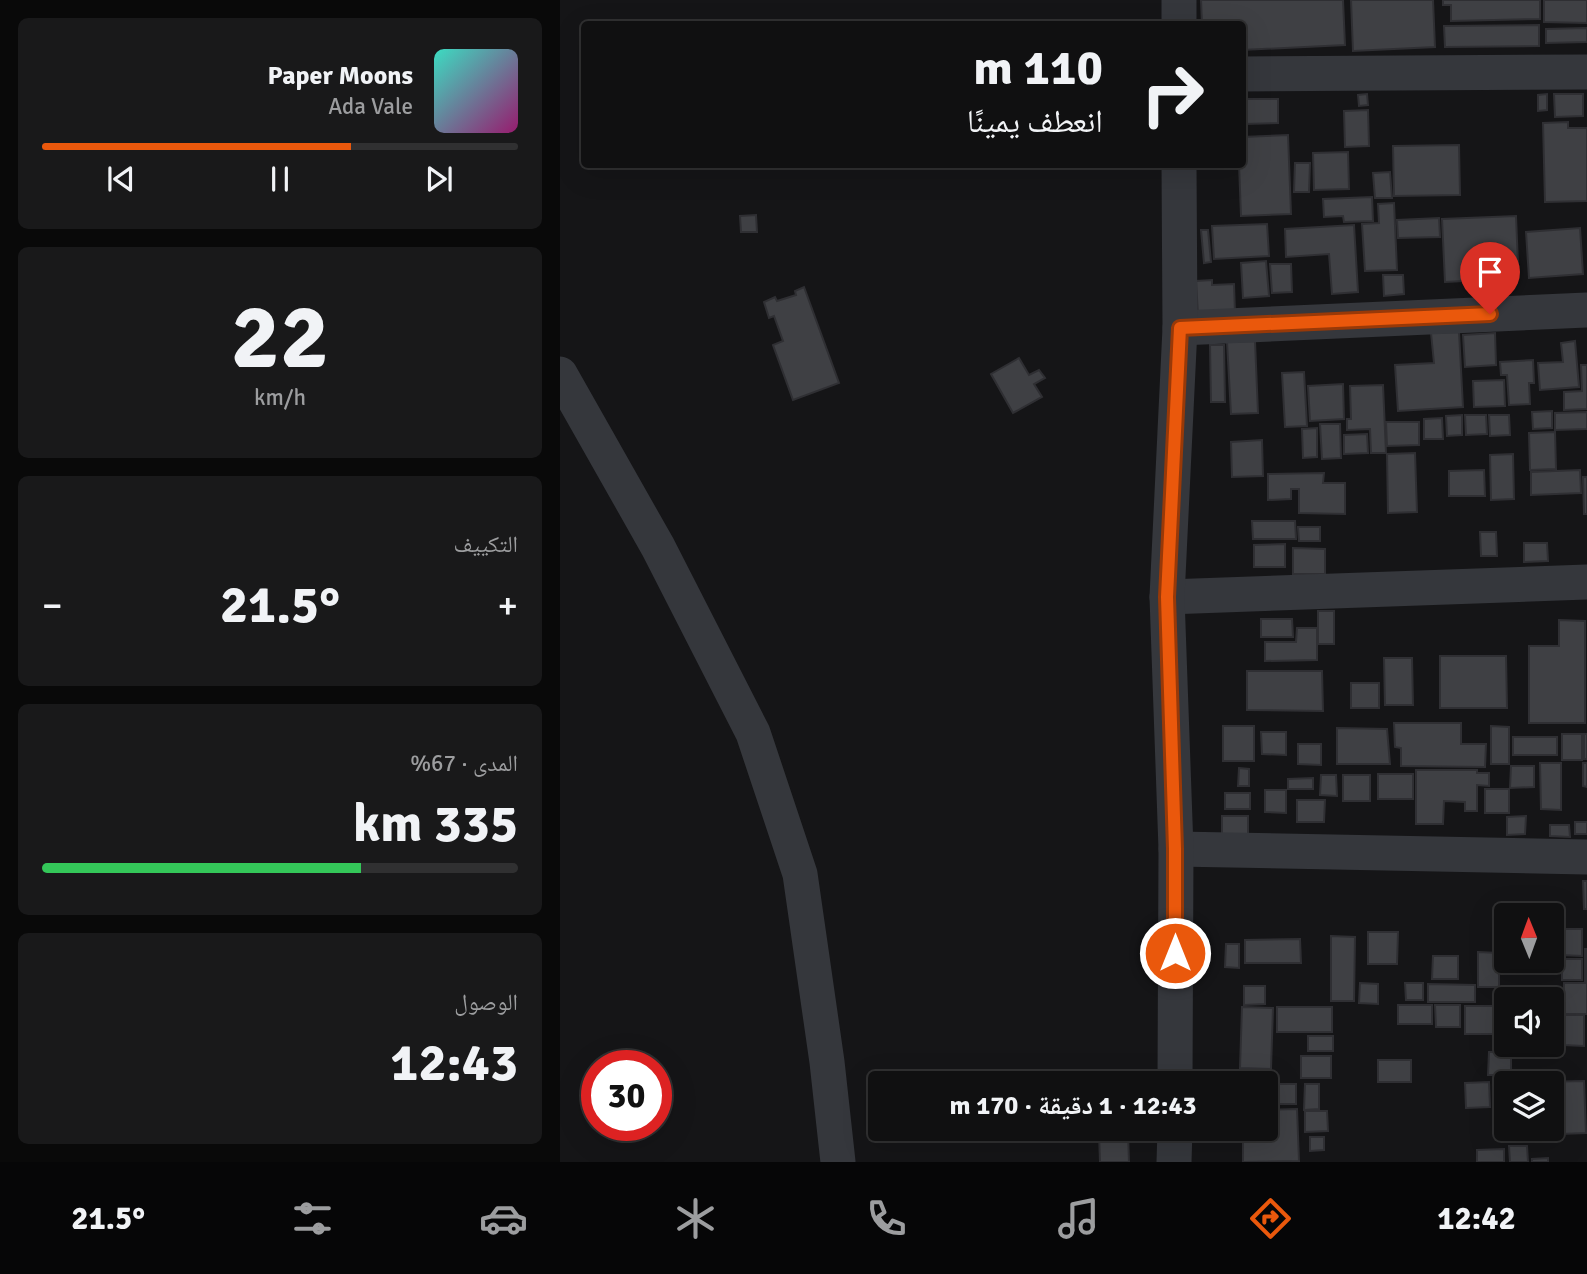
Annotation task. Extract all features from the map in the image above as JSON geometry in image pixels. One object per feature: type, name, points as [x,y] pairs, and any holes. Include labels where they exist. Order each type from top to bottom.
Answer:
[{"type":"street","points":[[1179,0],[1179,21]]},
{"type":"street","points":[[1246,74],[1587,72]]},
{"type":"street","points":[[1175,1071],[1175,849],[1167,597],[1180,328],[1179,168]]},
{"type":"street","points":[[1180,328],[1587,310]]},
{"type":"street","points":[[560,374],[658,547],[753,733],[800,874],[827,1062],[838,1162]]},
{"type":"street","points":[[1167,597],[1587,582]]},
{"type":"street","points":[[1175,849],[1587,858]]},
{"type":"street","points":[[1174,1162],[1175,1141]]},
{"type":"building","points":[[1201,0],[1343,0],[1345,45],[1246,50],[1246,21],[1202,21]]},
{"type":"building","points":[[1351,0],[1433,0],[1435,47],[1353,51]]},
{"type":"building","points":[[1443,0],[1540,0],[1540,19],[1451,21],[1451,5],[1443,5]]},
{"type":"building","points":[[1544,0],[1587,0],[1587,23],[1544,22]]},
{"type":"building","points":[[1539,25],[1539,46],[1445,47],[1444,26]]},
{"type":"building","points":[[1587,28],[1587,42],[1546,43],[1546,29]]},
{"type":"building","points":[[1367,94],[1368,105],[1359,106],[1358,95]]},
{"type":"building","points":[[1547,94],[1547,110],[1538,111],[1538,95]]},
{"type":"building","points":[[1554,94],[1583,94],[1583,116],[1555,117]]},
{"type":"building","points":[[1246,99],[1278,99],[1278,123],[1246,124]]},
{"type":"building","points":[[1368,110],[1369,146],[1345,147],[1344,111]]},
{"type":"building","points":[[1568,122],[1568,128],[1587,128],[1587,201],[1545,202],[1543,123]]},
{"type":"building","points":[[1288,135],[1291,214],[1241,216],[1239,168],[1246,168],[1246,137]]},
{"type":"building","points":[[1459,145],[1460,195],[1394,196],[1393,146]]},
{"type":"building","points":[[1348,152],[1349,189],[1314,190],[1313,153]]},
{"type":"building","points":[[1295,163],[1310,163],[1309,192],[1294,192]]},
{"type":"building","points":[[1390,172],[1392,198],[1375,198],[1373,173]]},
{"type":"building","points":[[1372,197],[1373,221],[1344,222],[1343,216],[1324,217],[1323,199]]},
{"type":"building","points":[[1394,203],[1397,270],[1365,271],[1362,224],[1379,223],[1378,204]]},
{"type":"building","points":[[756,215],[757,232],[741,232],[740,216]]},
{"type":"building","points":[[1516,216],[1518,264],[1463,267],[1464,281],[1445,282],[1442,219]]},
{"type":"building","points":[[1439,218],[1440,237],[1398,238],[1397,220]]},
{"type":"building","points":[[1267,224],[1269,256],[1214,259],[1212,226]]},
{"type":"building","points":[[1354,225],[1358,292],[1332,294],[1329,254],[1286,257],[1285,229]]},
{"type":"building","points":[[1580,228],[1583,274],[1529,278],[1526,232]]},
{"type":"building","points":[[1201,230],[1208,230],[1211,262],[1204,263]]},
{"type":"building","points":[[1266,261],[1269,296],[1243,298],[1241,263]]},
{"type":"building","points":[[1270,264],[1291,264],[1292,292],[1272,293]]},
{"type":"building","points":[[1383,275],[1403,275],[1404,294],[1384,296]]},
{"type":"building","points":[[1212,280],[1212,285],[1234,284],[1235,313],[1198,315],[1196,281]]},
{"type":"building","points":[[804,287],[839,383],[793,400],[773,345],[783,341],[774,316],[769,318],[764,302],[775,297],[777,301],[796,295],[795,291]]},
{"type":"building","points":[[1459,332],[1463,407],[1398,411],[1395,365],[1434,363],[1431,333]]},
{"type":"building","points":[[1495,333],[1496,365],[1465,367],[1463,335]]},
{"type":"building","points":[[1255,341],[1258,413],[1231,414],[1227,342]]},
{"type":"building","points":[[1575,341],[1579,387],[1540,390],[1538,363],[1563,362],[1561,343]]},
{"type":"building","points":[[1210,345],[1224,345],[1225,402],[1211,402]]},
{"type":"building","points":[[1019,358],[1029,375],[1039,370],[1045,378],[1034,384],[1042,397],[1013,413],[991,374]]},
{"type":"building","points":[[1533,360],[1534,383],[1529,383],[1530,404],[1509,405],[1507,375],[1501,375],[1500,362]]},
{"type":"building","points":[[1581,365],[1587,365],[1587,409],[1564,410],[1564,392],[1582,391]]},
{"type":"building","points":[[1304,372],[1307,426],[1285,427],[1282,373]]},
{"type":"building","points":[[1504,380],[1505,406],[1474,407],[1473,381]]},
{"type":"building","points":[[1343,384],[1344,419],[1310,421],[1308,386]]},
{"type":"building","points":[[1383,385],[1386,453],[1371,453],[1370,429],[1347,430],[1347,419],[1351,419],[1350,386]]},
{"type":"building","points":[[1552,411],[1552,428],[1533,429],[1532,412]]},
{"type":"building","points":[[1587,412],[1587,429],[1555,430],[1555,413]]},
{"type":"building","points":[[1462,415],[1462,435],[1447,436],[1446,416]]},
{"type":"building","points":[[1465,415],[1486,415],[1487,434],[1466,435]]},
{"type":"building","points":[[1489,415],[1509,415],[1510,435],[1490,436]]},
{"type":"building","points":[[1442,418],[1443,439],[1424,439],[1424,419]]},
{"type":"building","points":[[1386,422],[1419,422],[1419,445],[1387,446]]},
{"type":"building","points":[[1320,424],[1340,424],[1341,458],[1322,459]]},
{"type":"building","points":[[1317,428],[1317,457],[1303,458],[1302,429]]},
{"type":"building","points":[[1555,432],[1556,469],[1530,470],[1529,433]]},
{"type":"building","points":[[1367,434],[1368,453],[1344,454],[1344,435]]},
{"type":"building","points":[[1262,440],[1263,476],[1232,477],[1231,442]]},
{"type":"building","points":[[1415,453],[1417,512],[1388,513],[1387,454]]},
{"type":"building","points":[[1513,454],[1514,499],[1491,500],[1490,455]]},
{"type":"building","points":[[1484,470],[1485,496],[1449,496],[1449,471]]},
{"type":"building","points":[[1580,470],[1581,493],[1531,495],[1531,472]]},
{"type":"building","points":[[1324,473],[1323,483],[1345,483],[1345,514],[1299,513],[1299,489],[1291,489],[1291,499],[1268,500],[1268,474]]},
{"type":"building","points":[[1583,477],[1587,477],[1587,514],[1584,514]]},
{"type":"building","points":[[1252,521],[1295,521],[1296,539],[1253,539]]},
{"type":"building","points":[[1298,527],[1320,527],[1320,541],[1299,541]]},
{"type":"building","points":[[1480,532],[1496,532],[1497,556],[1481,556]]},
{"type":"building","points":[[1524,543],[1547,543],[1548,561],[1524,562]]},
{"type":"building","points":[[1285,544],[1285,567],[1254,567],[1254,545]]},
{"type":"building","points":[[1293,548],[1325,549],[1325,574],[1293,574]]},
{"type":"building","points":[[1318,611],[1334,611],[1334,644],[1318,644]]},
{"type":"building","points":[[1261,619],[1292,619],[1293,637],[1261,637]]},
{"type":"building","points":[[1559,620],[1585,621],[1585,723],[1529,723],[1529,646],[1559,646]]},
{"type":"building","points":[[1297,628],[1317,628],[1317,660],[1265,661],[1265,642],[1296,642]]},
{"type":"building","points":[[1440,656],[1506,656],[1507,708],[1440,708]]},
{"type":"building","points":[[1384,658],[1412,658],[1413,705],[1385,705]]},
{"type":"building","points":[[1247,671],[1322,671],[1323,711],[1247,710]]},
{"type":"building","points":[[1351,683],[1379,683],[1379,708],[1351,708]]},
{"type":"building","points":[[1394,723],[1461,723],[1461,744],[1486,744],[1485,767],[1401,766],[1401,748],[1395,747]]},
{"type":"building","points":[[1223,726],[1254,726],[1254,761],[1223,761]]},
{"type":"building","points":[[1491,726],[1509,727],[1509,764],[1491,764]]},
{"type":"building","points":[[1337,728],[1387,729],[1390,764],[1337,764]]},
{"type":"building","points":[[1261,732],[1286,732],[1286,755],[1262,754]]},
{"type":"building","points":[[1562,734],[1582,734],[1582,760],[1562,760]]},
{"type":"building","points":[[1584,734],[1587,734],[1587,759],[1584,759]]},
{"type":"building","points":[[1513,737],[1557,737],[1557,755],[1513,755]]},
{"type":"building","points":[[1298,744],[1321,744],[1321,765],[1298,764]]},
{"type":"building","points":[[1540,763],[1561,763],[1561,810],[1541,809]]},
{"type":"building","points":[[1583,763],[1587,763],[1587,787],[1583,786]]},
{"type":"building","points":[[1511,766],[1534,766],[1534,787],[1510,788]]},
{"type":"building","points":[[1239,768],[1249,769],[1249,786],[1238,786]]},
{"type":"building","points":[[1416,770],[1477,770],[1477,773],[1489,773],[1489,786],[1477,785],[1477,811],[1465,811],[1465,802],[1444,801],[1443,824],[1416,824]]},
{"type":"building","points":[[1378,774],[1413,774],[1413,799],[1378,799]]},
{"type":"building","points":[[1321,775],[1336,775],[1337,796],[1320,795]]},
{"type":"building","points":[[1343,775],[1370,775],[1370,801],[1343,801]]},
{"type":"building","points":[[1313,778],[1313,789],[1288,789],[1288,779]]},
{"type":"building","points":[[1485,789],[1509,789],[1509,813],[1485,813]]},
{"type":"building","points":[[1265,790],[1286,790],[1286,813],[1265,812]]},
{"type":"building","points":[[1225,793],[1250,793],[1250,809],[1225,809]]},
{"type":"building","points":[[1297,800],[1325,800],[1324,822],[1297,822]]},
{"type":"building","points":[[1222,816],[1248,816],[1248,836],[1222,835]]},
{"type":"building","points":[[1526,816],[1525,834],[1507,835],[1507,817]]},
{"type":"building","points":[[1575,822],[1587,822],[1587,834],[1575,834]]},
{"type":"building","points":[[1550,825],[1569,825],[1570,837],[1550,836]]},
{"type":"building","points":[[1583,881],[1587,881],[1587,909],[1584,909]]},
{"type":"building","points":[[1564,929],[1582,929],[1582,956],[1564,955]]},
{"type":"building","points":[[1368,932],[1398,932],[1397,964],[1368,964]]},
{"type":"building","points":[[1331,936],[1355,937],[1354,1001],[1331,1001]]},
{"type":"building","points":[[1300,939],[1301,963],[1245,963],[1245,940]]},
{"type":"building","points":[[1226,944],[1239,944],[1239,968],[1225,967]]},
{"type":"building","points":[[1587,949],[1587,981],[1585,981]]},
{"type":"building","points":[[1478,952],[1494,953],[1494,973],[1499,973],[1499,987],[1478,987]]},
{"type":"building","points":[[1433,956],[1458,956],[1458,979],[1432,979]]},
{"type":"building","points":[[1564,959],[1582,959],[1582,980],[1562,980]]},
{"type":"building","points":[[1360,983],[1378,984],[1378,1004],[1359,1003]]},
{"type":"building","points":[[1405,983],[1423,983],[1423,1000],[1406,1000]]},
{"type":"building","points":[[1564,983],[1587,983],[1587,1014],[1564,1014]]},
{"type":"building","points":[[1428,984],[1475,985],[1475,1002],[1428,1002]]},
{"type":"building","points":[[1244,986],[1265,986],[1265,1004],[1244,1005]]},
{"type":"building","points":[[1398,1005],[1432,1005],[1432,1024],[1398,1024]]},
{"type":"building","points":[[1435,1005],[1460,1005],[1460,1027],[1436,1027]]},
{"type":"building","points":[[1465,1006],[1494,1006],[1494,1034],[1465,1034]]},
{"type":"building","points":[[1242,1007],[1273,1008],[1271,1069],[1240,1068]]},
{"type":"building","points":[[1277,1007],[1332,1007],[1332,1032],[1277,1032]]},
{"type":"building","points":[[1564,1015],[1584,1015],[1584,1046],[1564,1045]]},
{"type":"building","points":[[1308,1036],[1333,1036],[1333,1051],[1308,1051]]},
{"type":"building","points":[[1489,1052],[1494,1052],[1494,1057],[1511,1057],[1511,1071],[1494,1071],[1494,1075],[1488,1075]]},
{"type":"building","points":[[1301,1056],[1331,1056],[1331,1078],[1301,1078]]},
{"type":"building","points":[[1378,1060],[1411,1060],[1411,1082],[1378,1082]]},
{"type":"building","points":[[1564,1081],[1584,1081],[1586,1133],[1564,1134]]},
{"type":"building","points":[[1489,1082],[1490,1107],[1466,1108],[1465,1083]]},
{"type":"building","points":[[1278,1084],[1296,1084],[1296,1104],[1278,1104]]},
{"type":"building","points":[[1305,1084],[1319,1084],[1319,1109],[1304,1110]]},
{"type":"building","points":[[1297,1109],[1299,1161],[1243,1162],[1243,1141],[1278,1141],[1278,1110]]},
{"type":"building","points":[[1305,1111],[1327,1111],[1328,1131],[1305,1132]]},
{"type":"building","points":[[1310,1137],[1324,1137],[1324,1150],[1310,1151]]},
{"type":"building","points":[[1099,1141],[1128,1141],[1129,1162],[1100,1162]]},
{"type":"building","points":[[1509,1146],[1527,1146],[1528,1162],[1510,1162]]},
{"type":"building","points":[[1504,1149],[1504,1162],[1477,1162],[1477,1150]]},
{"type":"building","points":[[1548,1158],[1548,1162],[1532,1162],[1532,1159]]},
{"type":"route","points":[[1175,953],[1175,849],[1167,597],[1180,328],[1490,314]]}]
